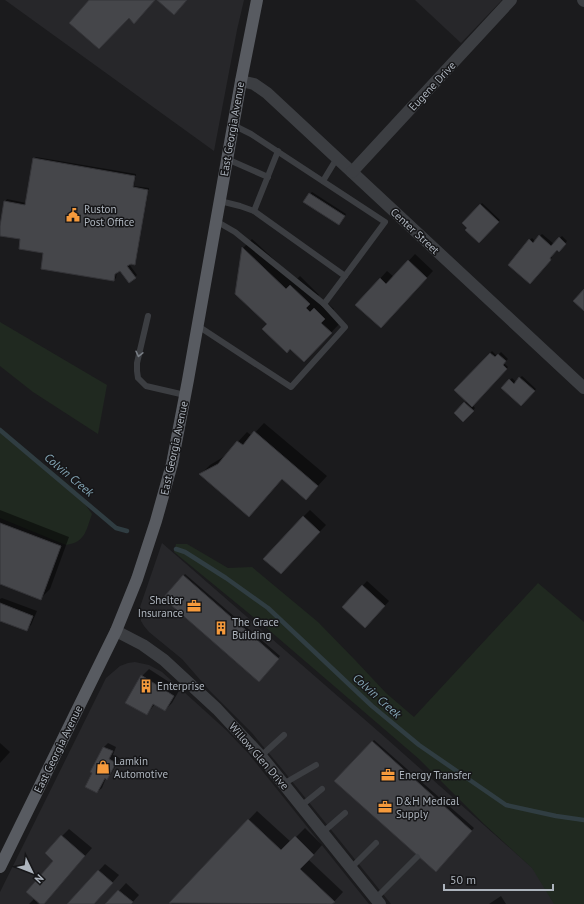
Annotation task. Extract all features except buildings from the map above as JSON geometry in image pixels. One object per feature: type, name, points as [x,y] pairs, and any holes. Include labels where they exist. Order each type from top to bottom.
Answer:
[{"type":"main road","name":"East Georgia Avenue","points":[[0,867],[116,631],[137,579],[156,521],[172,464],[257,0]]},
{"type":"street","name":"Eugene Drive","points":[[352,172],[511,0]]},
{"type":"street","name":"Center Street","points":[[241,81],[254,84],[267,93],[584,388]]},
{"type":"street","name":"Willow Glen Drive","points":[[116,631],[143,645],[164,660],[217,709],[261,756],[378,901]]},
{"type":"lane","points":[[233,125],[251,134],[384,222],[324,304]]},
{"type":"lane","points":[[254,211],[278,152]]},
{"type":"lane","points":[[323,181],[336,158]]},
{"type":"lane","points":[[227,159],[268,177]]},
{"type":"lane","points":[[220,201],[254,211],[344,276]]},
{"type":"lane","points":[[198,326],[291,387],[345,327],[324,304],[235,232],[216,221]]},
{"type":"lane","points":[[148,316],[137,363],[138,378],[146,386],[185,395]]},
{"type":"lane","points":[[261,756],[284,736]]},
{"type":"lane","points":[[284,784],[316,765]]},
{"type":"lane","points":[[301,806],[322,789]]},
{"type":"lane","points":[[322,832],[345,812]]},
{"type":"lane","points":[[351,868],[376,843]]},
{"type":"lane","points":[[378,901],[417,857]]},
{"type":"shaded area","points":[[5,0],[244,0],[214,151]]},
{"type":"shaded area","points":[[415,0],[502,0],[461,43]]},
{"type":"shaded area","points":[[0,322],[107,385],[98,434],[33,392],[0,366]]},
{"type":"shaded area","points":[[0,428],[75,490],[92,514],[84,534],[78,541],[66,545],[0,518]]},
{"type":"shaded area","points":[[162,543],[379,732],[573,904],[391,904],[252,733],[209,690],[182,659],[149,632],[144,626],[141,621],[140,607]]},
{"type":"shaded area","points":[[176,544],[187,544],[228,568],[252,567],[318,622],[386,693],[414,717],[538,583],[584,622],[584,904],[554,904],[532,868],[484,824],[419,759],[263,625],[174,552]]},
{"type":"shaded area","points":[[135,662],[149,665],[162,672],[226,730],[248,753],[369,904],[0,904],[0,892],[106,678],[120,666]]},
{"type":"waterway","name":"Colvin Creek","points":[[0,430],[116,528],[127,531]]},
{"type":"waterway","name":"Colvin Creek","points":[[176,549],[185,552],[226,578],[268,608],[372,706],[419,745],[506,805],[556,816],[584,820]]},
{"type":"place","name":"Ruston Post Office","points":[[73,215]]},
{"type":"place","name":"Shelter Insurance","points":[[194,606]]},
{"type":"place","name":"The Grace Building","points":[[221,628]]},
{"type":"place","name":"Enterprise","points":[[146,686]]},
{"type":"place","name":"Lamkin Automotive","points":[[103,767]]},
{"type":"place","name":"Energy Transfer","points":[[388,775]]},
{"type":"place","name":"D&H Medical Supply","points":[[385,807]]}]
